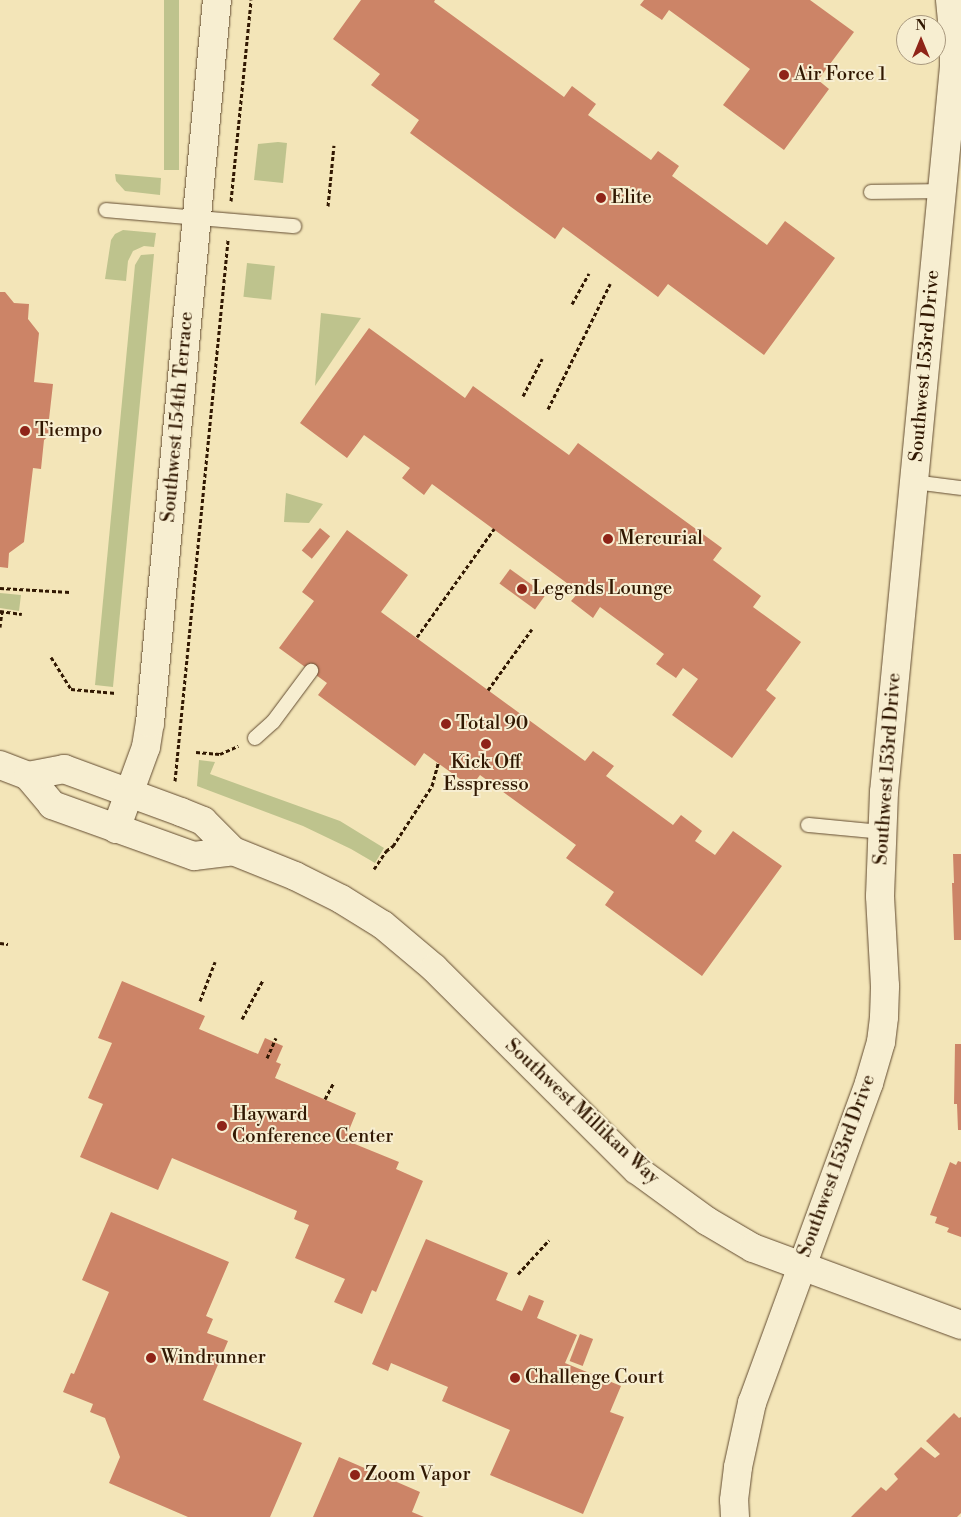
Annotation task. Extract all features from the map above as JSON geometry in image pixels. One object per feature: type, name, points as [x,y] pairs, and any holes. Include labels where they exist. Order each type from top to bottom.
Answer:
[{"type":"street","name":"Southwest 154th Terrace","points":[[116,829],[146,747],[150,723],[218,0]]},
{"type":"street","name":"Southwest 153rd Drive","points":[[735,1517],[734,1500],[738,1467],[752,1403],[869,1083],[880,1042],[885,986],[880,896],[882,832],[954,66],[954,40],[950,0]]},
{"type":"street","name":"Southwest Millikan Way","points":[[0,765],[28,776],[52,805],[116,829],[194,856],[233,851]]},
{"type":"street","name":"Southwest Millikan Way","points":[[28,776],[64,769],[203,821],[233,851],[295,876],[334,895],[383,925],[434,968],[637,1170],[707,1221],[753,1248],[961,1325]]},
{"type":"lane","points":[[871,192],[942,190]]},
{"type":"lane","points":[[106,210],[294,226]]},
{"type":"lane","points":[[914,482],[961,488]]},
{"type":"lane","points":[[254,738],[273,722],[311,671]]},
{"type":"lane","points":[[808,825],[882,832]]},
{"type":"path","name":"Southwest 154th Terrace","points":[[175,782],[251,0]]},
{"type":"path","points":[[328,206],[334,145]]},
{"type":"path","points":[[572,304],[589,273]]},
{"type":"path","points":[[548,409],[610,284]]},
{"type":"path","points":[[523,396],[542,359]]},
{"type":"path","points":[[416,637],[494,529]]},
{"type":"path","points":[[0,588],[70,592]]},
{"type":"path","points":[[0,627],[1,611],[22,614]]},
{"type":"path","points":[[488,690],[532,629]]},
{"type":"path","points":[[52,657],[71,689],[116,693]]},
{"type":"path","points":[[196,752],[220,754],[254,738]]},
{"type":"path","points":[[374,869],[386,851],[393,846],[432,786],[438,763]]},
{"type":"path","points":[[0,943],[8,944]]},
{"type":"path","points":[[200,1001],[215,962]]},
{"type":"path","points":[[242,1019],[263,980]]},
{"type":"path","points":[[266,1058],[276,1038]]},
{"type":"path","points":[[325,1100],[334,1082]]},
{"type":"path","points":[[518,1274],[549,1240]]},
{"type":"green space","points":[[164,0],[179,0],[179,170],[164,170]]},
{"type":"green space","points":[[287,143],[283,183],[254,180],[258,144]]},
{"type":"green space","points":[[115,174],[161,178],[160,195],[125,191],[116,181]]},
{"type":"green space","points":[[123,230],[156,233],[154,247],[144,246],[133,251],[128,261],[126,281],[105,279],[111,240],[115,234]]},
{"type":"green space","points":[[154,254],[113,687],[95,685],[135,265],[141,255]]},
{"type":"green space","points":[[247,263],[275,266],[271,300],[243,297]]},
{"type":"green space","points":[[321,313],[361,318],[315,386]]},
{"type":"green space","points":[[286,493],[323,504],[309,523],[284,522]]},
{"type":"green space","points":[[0,593],[21,595],[19,611],[0,608]]},
{"type":"green space","points":[[199,760],[215,762],[210,774],[340,821],[384,848],[375,863],[303,826],[197,786]]},
{"type":"building","name":"Elite","points":[[361,0],[435,0],[434,2],[564,97],[572,86],[596,104],[588,115],[651,160],[658,151],[679,166],[672,176],[767,245],[785,221],[835,258],[764,355],[668,284],[658,297],[563,227],[555,239],[410,133],[419,120],[371,85],[380,74],[333,39]]},
{"type":"building","name":"Air Force 1","points":[[644,0],[810,0],[854,32],[818,80],[829,89],[784,150],[723,105],[750,69],[669,10],[662,20],[640,5]]},
{"type":"building","name":"Tiempo","points":[[0,292],[5,292],[14,303],[29,304],[28,319],[39,333],[34,382],[53,384],[48,428],[52,433],[44,440],[41,469],[33,468],[24,542],[9,553],[8,568],[0,567]]},
{"type":"building","name":"Mercurial","points":[[369,328],[465,398],[473,386],[569,455],[578,443],[722,548],[713,560],[761,596],[753,607],[801,642],[766,690],[776,698],[732,758],[672,715],[698,679],[683,668],[676,678],[656,664],[664,654],[600,607],[593,618],[571,601],[579,592],[432,484],[424,495],[402,478],[410,468],[364,435],[347,458],[300,423]]},
{"type":"building","points":[[320,528],[330,536],[312,559],[302,551]]},
{"type":"building","name":"Total 90","points":[[347,530],[408,575],[381,612],[585,761],[593,751],[614,766],[606,776],[673,825],[681,815],[702,831],[695,841],[715,855],[733,831],[782,866],[702,976],[605,905],[614,892],[566,858],[576,845],[480,775],[471,787],[424,753],[415,766],[318,695],[327,683],[279,648],[314,601],[302,592]]},
{"type":"building","name":"Legends Lounge","points":[[510,569],[546,595],[535,609],[499,584]]},
{"type":"building","points":[[953,854],[961,854],[961,940],[954,940]]},
{"type":"building","name":"Hayward Conference Center","points":[[122,981],[205,1016],[199,1029],[258,1054],[265,1038],[283,1046],[276,1062],[281,1064],[275,1078],[356,1113],[345,1140],[399,1162],[396,1169],[423,1181],[376,1292],[372,1290],[362,1314],[334,1302],[345,1279],[295,1258],[309,1225],[294,1219],[297,1211],[172,1158],[158,1190],[80,1157],[103,1104],[88,1098],[112,1043],[98,1038]]},
{"type":"building","points":[[955,1044],[961,1044],[961,1130],[958,1130],[957,1104],[954,1104]]},
{"type":"building","points":[[958,1161],[961,1162],[961,1237],[947,1232],[949,1228],[935,1223],[937,1217],[930,1215],[950,1162],[956,1165]]},
{"type":"building","name":"Windrunner","points":[[111,1212],[229,1262],[206,1316],[213,1319],[207,1333],[228,1341],[203,1400],[302,1443],[270,1517],[188,1517],[109,1483],[120,1457],[105,1418],[90,1412],[93,1404],[63,1392],[71,1373],[74,1374],[109,1292],[82,1280]]},
{"type":"building","name":"Challenge Court","points":[[426,1239],[508,1273],[496,1300],[522,1311],[529,1295],[544,1301],[537,1318],[577,1335],[565,1363],[621,1386],[610,1412],[624,1417],[583,1514],[490,1475],[510,1430],[442,1401],[448,1387],[391,1363],[388,1371],[372,1364]]},
{"type":"building","points":[[580,1334],[593,1339],[583,1366],[570,1361]]},
{"type":"building","points":[[954,1413],[959,1418],[961,1417],[961,1513],[957,1517],[851,1517],[881,1487],[886,1491],[898,1479],[894,1474],[921,1447],[935,1458],[940,1454],[926,1441]]},
{"type":"building","name":"Zoom Vapor","points":[[339,1457],[420,1492],[412,1512],[424,1517],[313,1517]]},
{"type":"place","name":"Air Force 1","points":[[784,75]]},
{"type":"place","name":"Elite","points":[[601,198]]},
{"type":"place","name":"Tiempo","points":[[25,431]]},
{"type":"place","name":"Mercurial","points":[[608,539]]},
{"type":"place","name":"Legends Lounge","points":[[522,589]]},
{"type":"place","name":"Total 90","points":[[446,724]]},
{"type":"place","name":"Kick Off Esspresso","points":[[486,744]]},
{"type":"place","name":"Hayward Conference Center","points":[[222,1126]]},
{"type":"place","name":"Windrunner","points":[[151,1358]]},
{"type":"place","name":"Challenge Court","points":[[515,1378]]},
{"type":"place","name":"Zoom Vapor","points":[[355,1475]]}]
